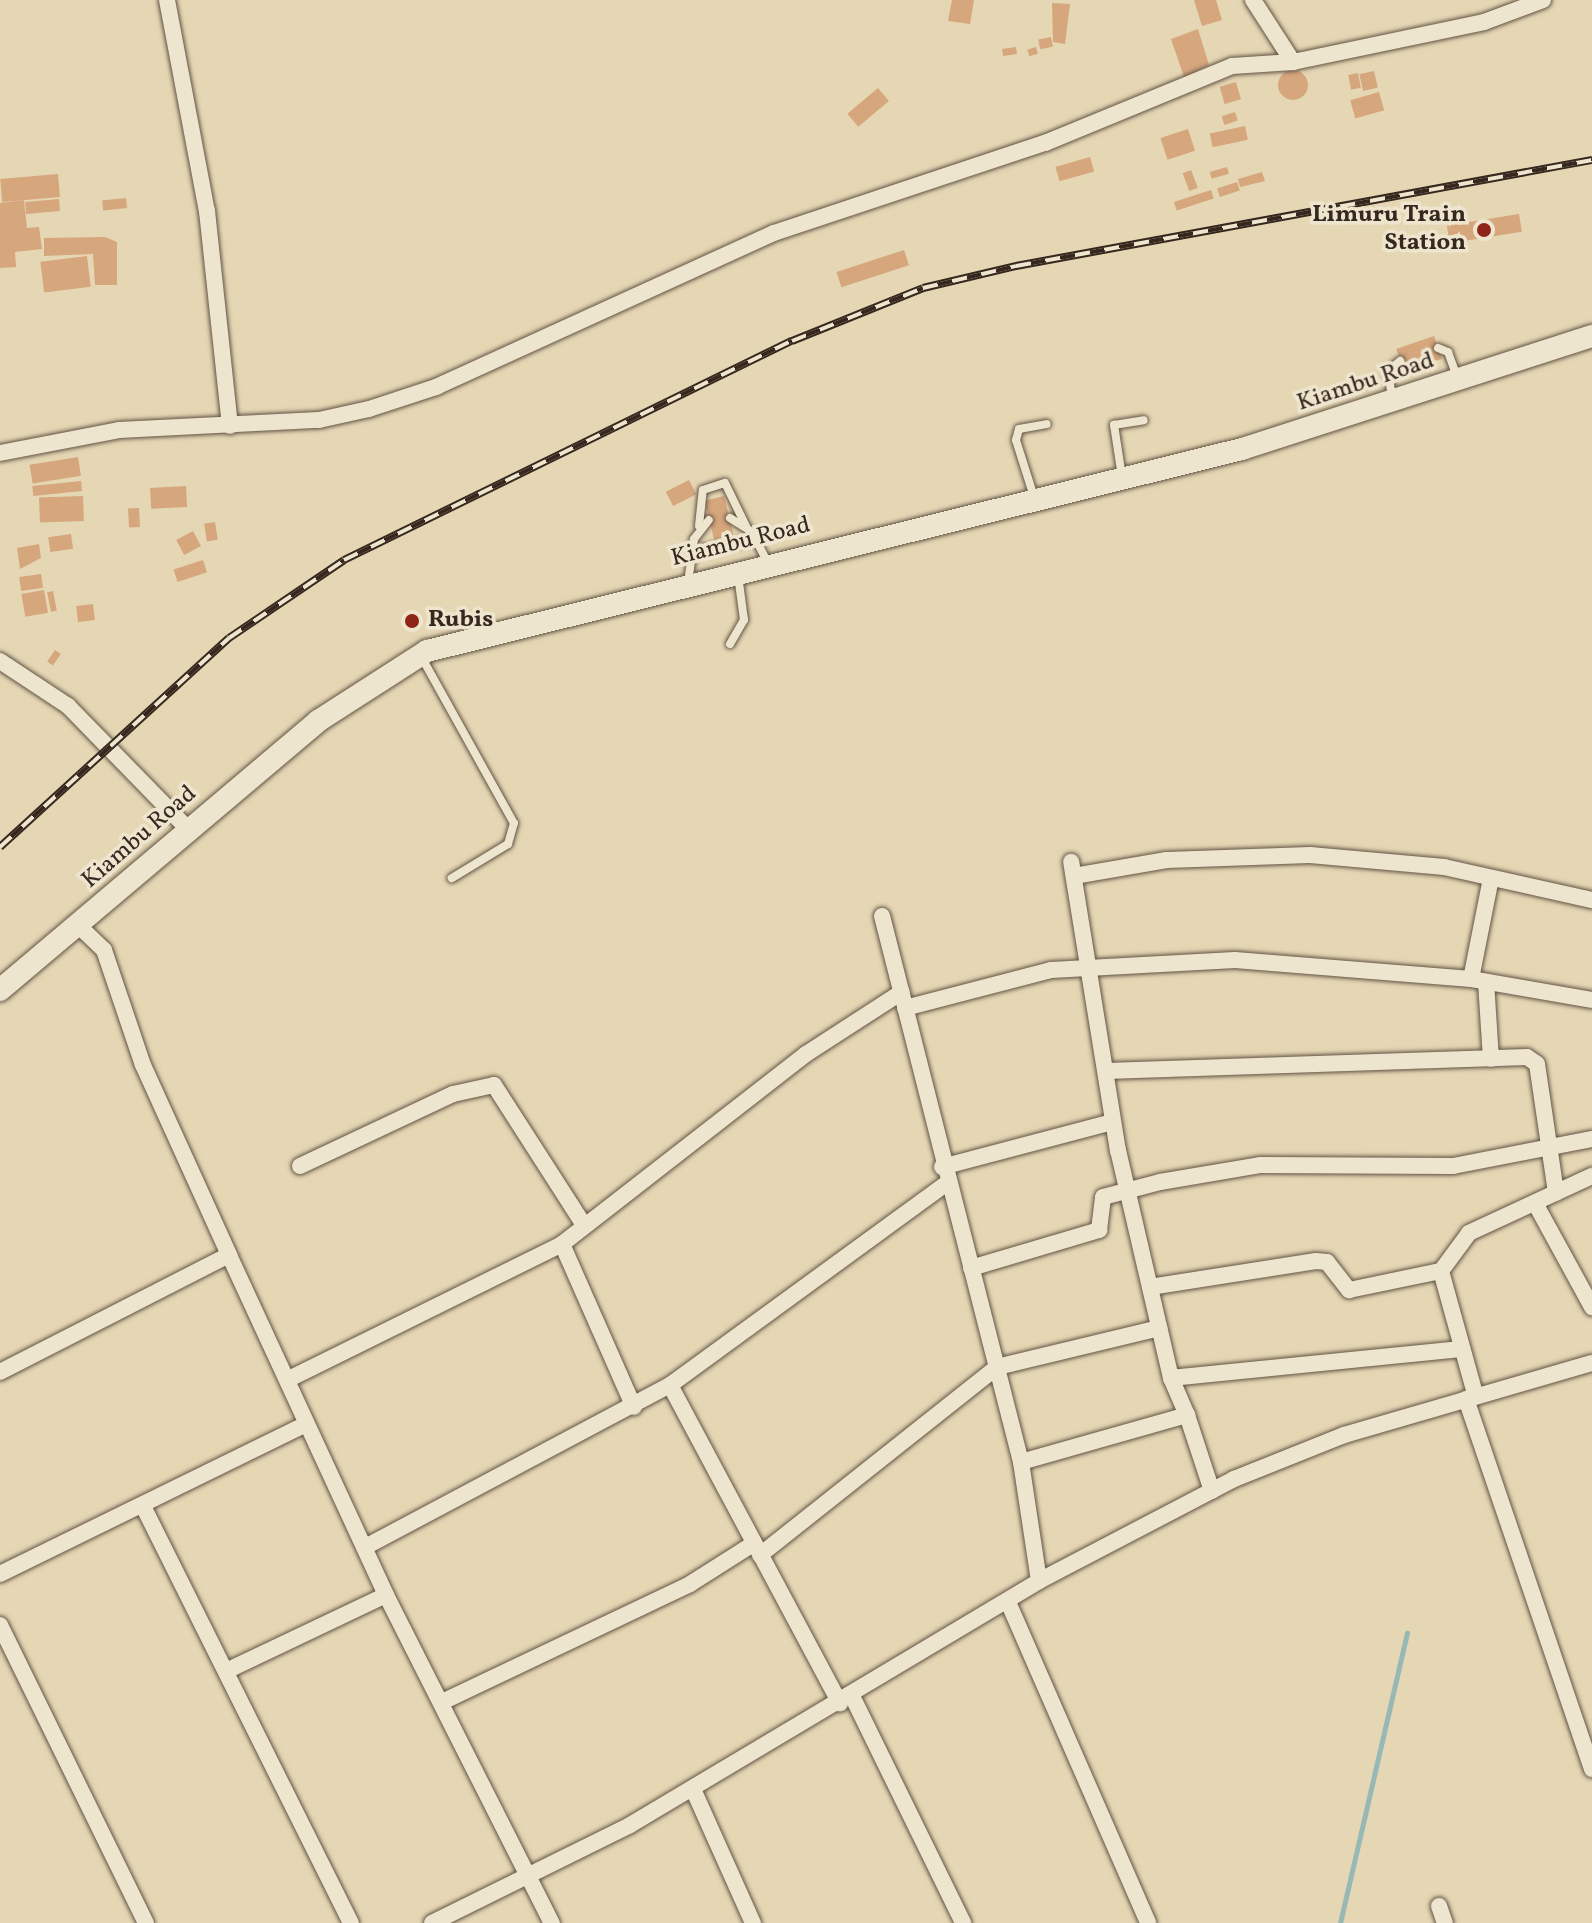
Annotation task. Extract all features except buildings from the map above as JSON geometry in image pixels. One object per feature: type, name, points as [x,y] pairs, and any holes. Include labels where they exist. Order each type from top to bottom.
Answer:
[{"type":"main road","name":"Kiambu Road","points":[[0,990],[318,721],[420,654],[767,562],[1035,502],[1394,402],[1592,336]]},
{"type":"street","points":[[167,0],[207,211],[230,426]]},
{"type":"street","points":[[1253,0],[1293,62]]},
{"type":"street","points":[[0,453],[119,430],[319,420],[422,392],[774,233],[1045,143],[1232,66],[1293,62],[1484,22],[1543,0]]},
{"type":"street","points":[[0,661],[77,715],[188,829]]},
{"type":"street","points":[[1212,1491],[1187,1415],[1171,1378],[1112,1122],[1073,869],[1252,854],[1399,862],[1592,900]]},
{"type":"street","points":[[1491,878],[1478,981],[1491,1059]]},
{"type":"street","points":[[882,916],[944,1175],[1021,1462],[1039,1581]]},
{"type":"street","points":[[79,926],[104,950],[143,1065],[289,1379],[304,1425],[367,1546],[386,1595],[444,1701],[552,1923]]},
{"type":"street","points":[[289,1379],[562,1244],[806,1054],[903,1000],[1015,977],[1088,969],[1287,961],[1478,981],[1592,1000]]},
{"type":"street","points":[[1106,1071],[1527,1057],[1537,1064],[1546,1150],[1556,1193]]},
{"type":"street","points":[[300,1166],[453,1094],[494,1085],[584,1225]]},
{"type":"street","points":[[367,1546],[634,1407],[670,1385],[944,1175],[1112,1122]]},
{"type":"street","points":[[971,1268],[1099,1230],[1103,1197],[1128,1191],[1260,1165],[1419,1168],[1546,1150],[1592,1139]]},
{"type":"street","points":[[1150,1287],[1316,1261],[1327,1262],[1349,1290],[1441,1271],[1469,1233],[1592,1176]]},
{"type":"street","points":[[1535,1203],[1592,1307]]},
{"type":"street","points":[[562,1244],[634,1407]]},
{"type":"street","points":[[0,1372],[229,1255]]},
{"type":"street","points":[[1441,1271],[1470,1397],[1592,1769]]},
{"type":"street","points":[[444,1701],[756,1550],[997,1367],[1159,1328]]},
{"type":"street","points":[[1171,1378],[1461,1349]]},
{"type":"street","points":[[432,1923],[531,1877],[693,1789],[846,1700],[1039,1581],[1212,1491],[1302,1449],[1592,1363]]},
{"type":"street","points":[[670,1385],[756,1550],[846,1700],[963,1923]]},
{"type":"street","points":[[1021,1462],[1187,1415]]},
{"type":"street","points":[[0,1574],[304,1425]]},
{"type":"street","points":[[143,1506],[351,1923]]},
{"type":"street","points":[[226,1671],[386,1595]]},
{"type":"street","points":[[1008,1602],[1148,1923]]},
{"type":"street","points":[[0,1625],[146,1923]]},
{"type":"street","points":[[693,1789],[753,1923]]},
{"type":"street","points":[[1439,1906],[1445,1923]]},
{"type":"lane","points":[[1438,348],[1448,352],[1458,380]]},
{"type":"lane","points":[[1394,402],[1386,379],[1400,361]]},
{"type":"lane","points":[[1123,478],[1114,425],[1144,420]]},
{"type":"lane","points":[[1035,502],[1016,440],[1019,429],[1047,424]]},
{"type":"lane","points":[[688,583],[703,490],[725,483],[767,562]]},
{"type":"lane","points":[[730,518],[746,526]]},
{"type":"lane","points":[[699,526],[709,520]]},
{"type":"lane","points":[[693,551],[757,539]]},
{"type":"lane","points":[[730,644],[744,620],[737,571]]},
{"type":"lane","points":[[420,654],[514,823],[508,844],[452,878]]},
{"type":"waterway","points":[[1340,1923],[1407,1633]]},
{"type":"railway","points":[[0,847],[229,638],[344,560],[792,341],[923,288],[1016,266],[1592,160]]},
{"type":"place","name":"Limuru Train Station","points":[[1484,230]]},
{"type":"place","name":"Rubis","points":[[412,621]]}]
